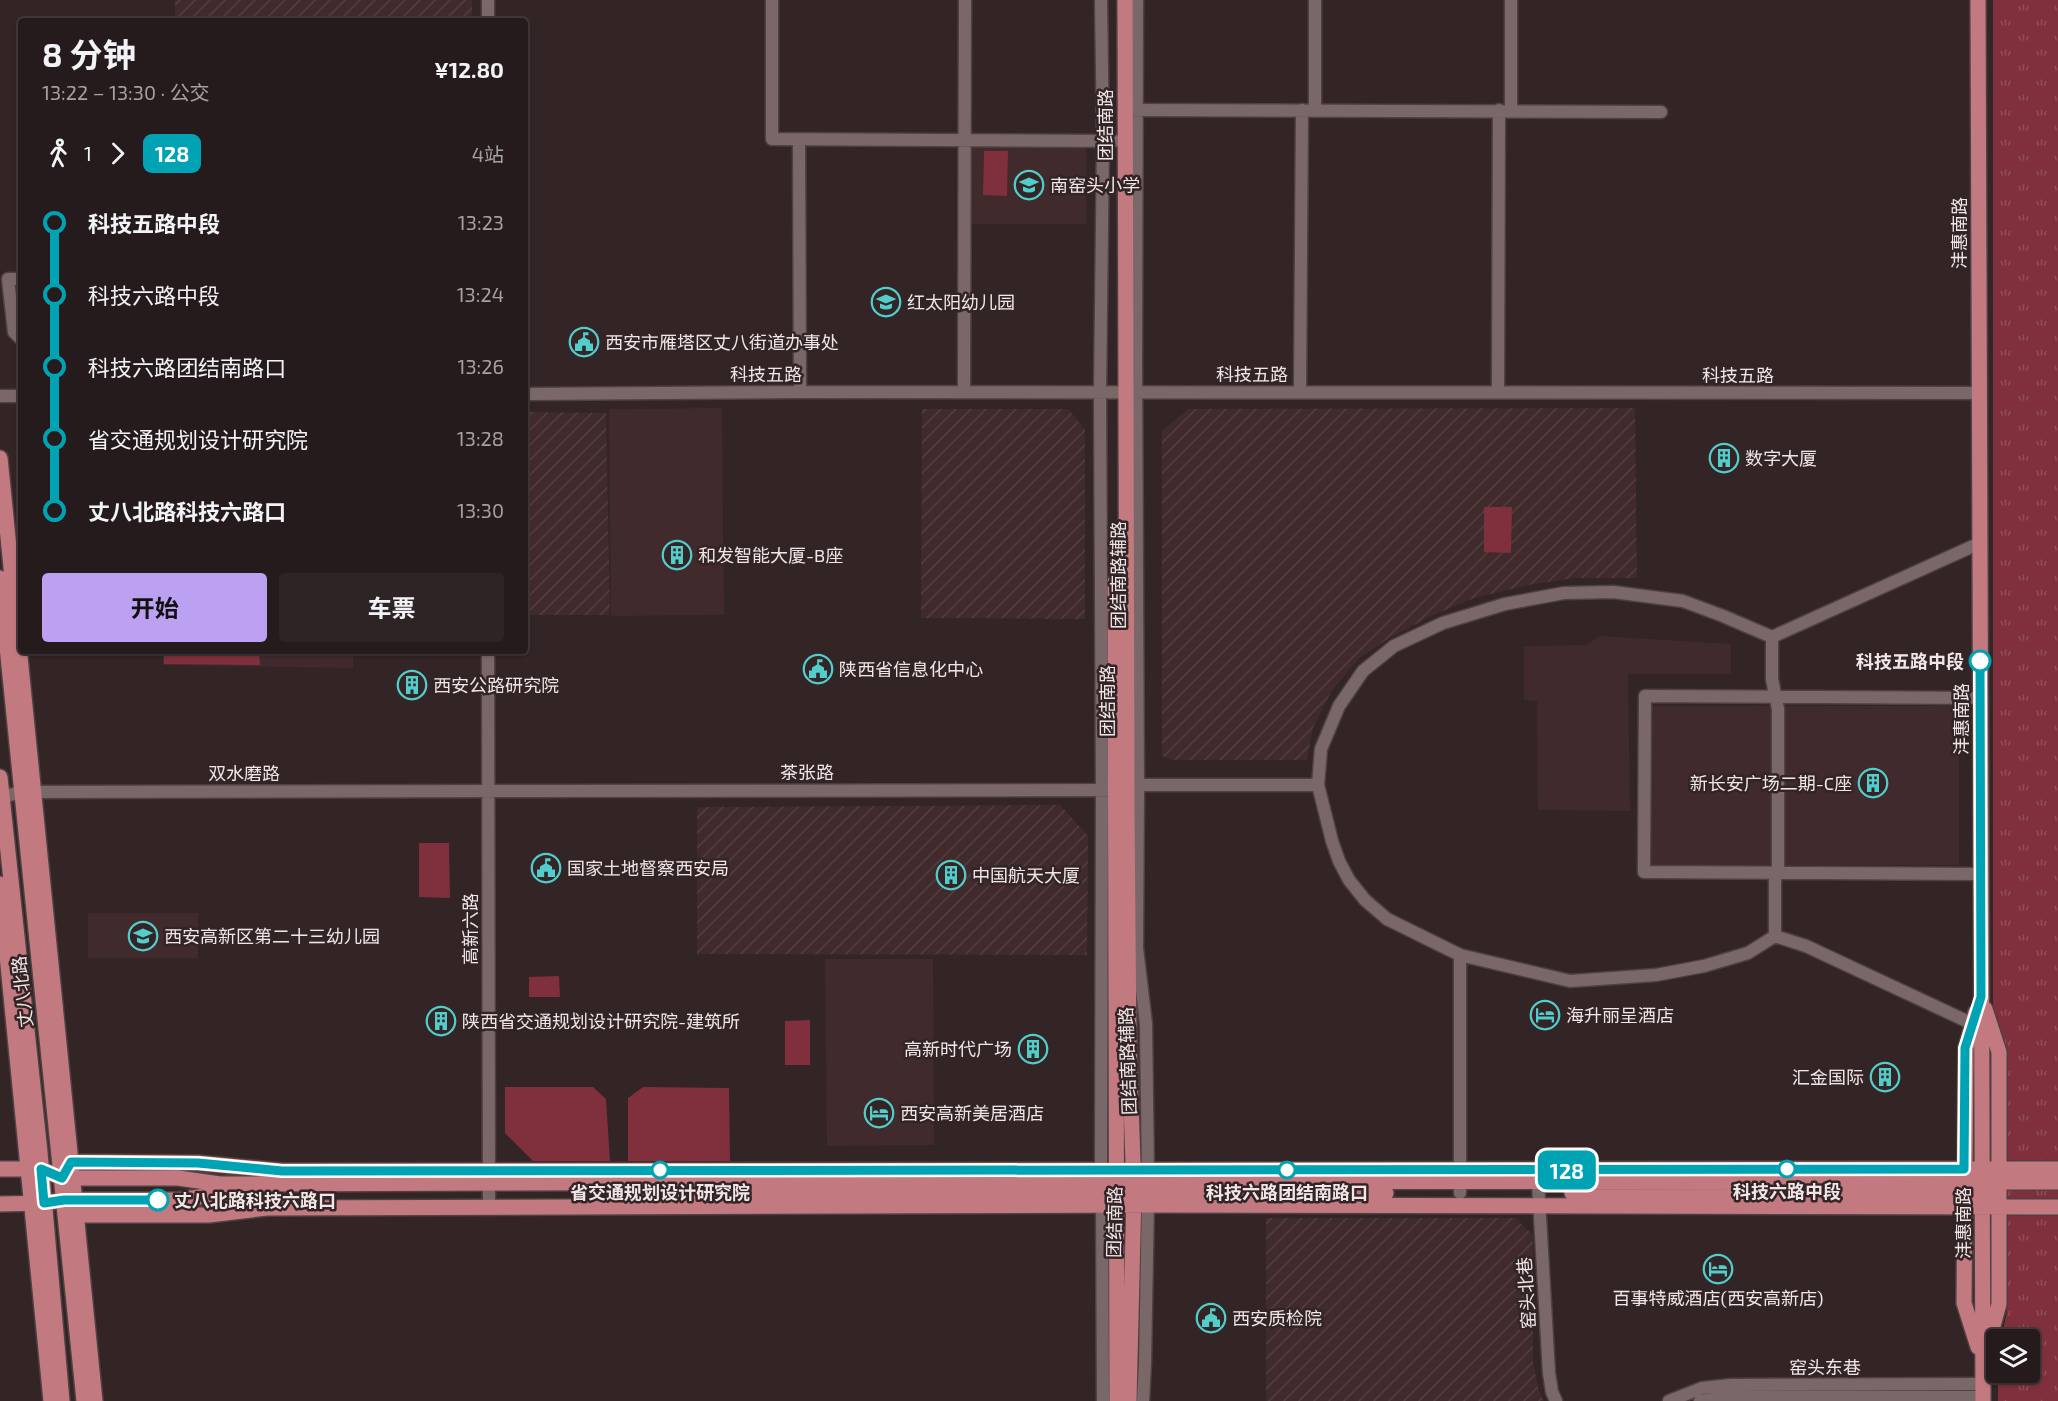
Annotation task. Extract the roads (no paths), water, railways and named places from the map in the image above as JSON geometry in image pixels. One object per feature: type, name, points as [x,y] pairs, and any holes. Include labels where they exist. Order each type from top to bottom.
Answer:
[{"type":"main road","name":"团结南路","points":[[1115,0],[1109,141],[1119,393],[1121,788],[1129,1043],[1141,1187],[1130,1401]]},
{"type":"main road","name":"团结南路","points":[[1119,393],[1131,110],[1125,0]]},
{"type":"main road","name":"沣惠南路","points":[[1978,0],[1983,1394]]},
{"type":"main road","points":[[0,458],[27,792],[71,1162],[68,1178]]},
{"type":"main road","name":"丈八北路","points":[[0,578],[27,792],[72,1205],[84,1401]]},
{"type":"main road","name":"丈八北路","points":[[0,777],[35,1169]]},
{"type":"main road","name":"团结南路","points":[[1117,1401],[1109,1188],[1121,788]]},
{"type":"main road","points":[[0,884],[35,1169],[51,1401]]},
{"type":"main road","points":[[1981,997],[1965,1048],[1964,1303],[1983,1361]]},
{"type":"main road","points":[[1981,997],[1999,1052],[1999,1304],[1983,1361]]},
{"type":"main road","points":[[71,1162],[198,1163],[489,1188]]},
{"type":"main road","points":[[0,1169],[35,1169],[68,1178],[178,1178],[220,1184],[489,1188],[1109,1188],[1460,1182],[1964,1187],[2058,1192]]},
{"type":"main road","points":[[1999,1188],[2058,1169]]},
{"type":"main road","points":[[0,1204],[72,1205],[177,1200],[221,1194],[489,1188],[1109,1188],[1460,1182],[1538,1193]]},
{"type":"main road","points":[[1141,1187],[1538,1193],[1999,1188],[2058,1182]]},
{"type":"main road","points":[[1999,1188],[2058,1207]]},
{"type":"main road","points":[[38,1203],[62,1401]]},
{"type":"main road","points":[[72,1205],[95,1401]]},
{"type":"street","points":[[488,0],[488,18]]},
{"type":"street","points":[[772,0],[772,139],[1109,141],[1101,0]]},
{"type":"street","points":[[964,392],[965,0]]},
{"type":"street","points":[[1137,0],[1131,110],[1661,112]]},
{"type":"street","points":[[1315,0],[1315,110]]},
{"type":"street","points":[[1498,392],[1505,110],[1511,0]]},
{"type":"street","points":[[1300,392],[1302,110]]},
{"type":"street","points":[[799,140],[800,392]]},
{"type":"street","points":[[18,279],[8,279],[14,332],[18,336]]},
{"type":"street","name":"团结南路辅路","points":[[1119,393],[1121,788]]},
{"type":"street","name":"科技五路","points":[[528,394],[1980,393]]},
{"type":"street","points":[[0,396],[18,396]]},
{"type":"street","points":[[1775,936],[1748,953],[1704,966],[1656,975],[1570,981],[1460,955],[1386,919],[1365,900],[1349,880],[1339,861],[1318,785],[1321,749],[1339,706],[1363,672],[1394,646],[1443,623],[1505,604],[1564,593],[1613,592],[1683,601],[1772,637],[1980,543]]},
{"type":"street","points":[[1772,637],[1772,679],[1777,697],[1778,868],[1775,873],[1775,936]]},
{"type":"street","name":"高新六路","points":[[488,654],[489,1188]]},
{"type":"street","points":[[1980,698],[1645,696],[1644,872],[1980,874]]},
{"type":"street","name":"茶张路","points":[[488,790],[1121,788],[1318,785]]},
{"type":"street","name":"双水磨路","points":[[1,798],[27,792],[488,790]]},
{"type":"street","points":[[1775,936],[1806,946],[1973,1024]]},
{"type":"street","points":[[1460,955],[1460,1182]]},
{"type":"street","points":[[1141,1187],[1145,1363],[1143,1401]]},
{"type":"street","points":[[1103,1401],[1109,1188]]},
{"type":"street","name":"窑头北巷","points":[[1538,1193],[1549,1373],[1552,1392],[1557,1401]]},
{"type":"street","name":"窑头东巷","points":[[1669,1401],[1702,1388],[1731,1385],[1983,1394]]},
{"type":"street","name":"窑头东巷","points":[[1700,1401],[1729,1396],[1983,1394]]},
{"type":"place","name":"南窑头小学","points":[[1029,185]]},
{"type":"place","name":"红太阳幼儿园","points":[[886,302]]},
{"type":"place","name":"西安市雁塔区丈八街道办事处","points":[[584,342]]},
{"type":"place","name":"数字大厦","points":[[1724,458]]},
{"type":"place","name":"和发智能大厦-B座","points":[[677,555]]},
{"type":"place","name":"科技五路中段","points":[[1980,661]]},
{"type":"place","name":"陕西省信息化中心","points":[[818,669]]},
{"type":"place","name":"西安公路研究院","points":[[412,685]]},
{"type":"place","name":"新长安广场二期-C座","points":[[1873,783]]},
{"type":"place","name":"国家土地督察西安局","points":[[546,868]]},
{"type":"place","name":"中国航天大厦","points":[[951,875]]},
{"type":"place","name":"西安高新区第二十三幼儿园","points":[[143,936]]},
{"type":"place","name":"海升丽呈酒店","points":[[1545,1015]]},
{"type":"place","name":"陕西省交通规划设计研究院-建筑所","points":[[441,1021]]},
{"type":"place","name":"高新时代广场","points":[[1033,1049]]},
{"type":"place","name":"汇金国际","points":[[1885,1077]]},
{"type":"place","name":"西安高新美居酒店","points":[[879,1113]]},
{"type":"place","name":"科技六路中段","points":[[1787,1169]]},
{"type":"place","name":"省交通规划设计研究院","points":[[660,1170]]},
{"type":"place","name":"科技六路团结南路口","points":[[1287,1170]]},
{"type":"place","name":"丈八北路科技六路口","points":[[158,1200]]},
{"type":"place","name":"百事特威酒店(西安高新店)","points":[[1718,1269]]},
{"type":"place","name":"西安质检院","points":[[1211,1318]]}]
